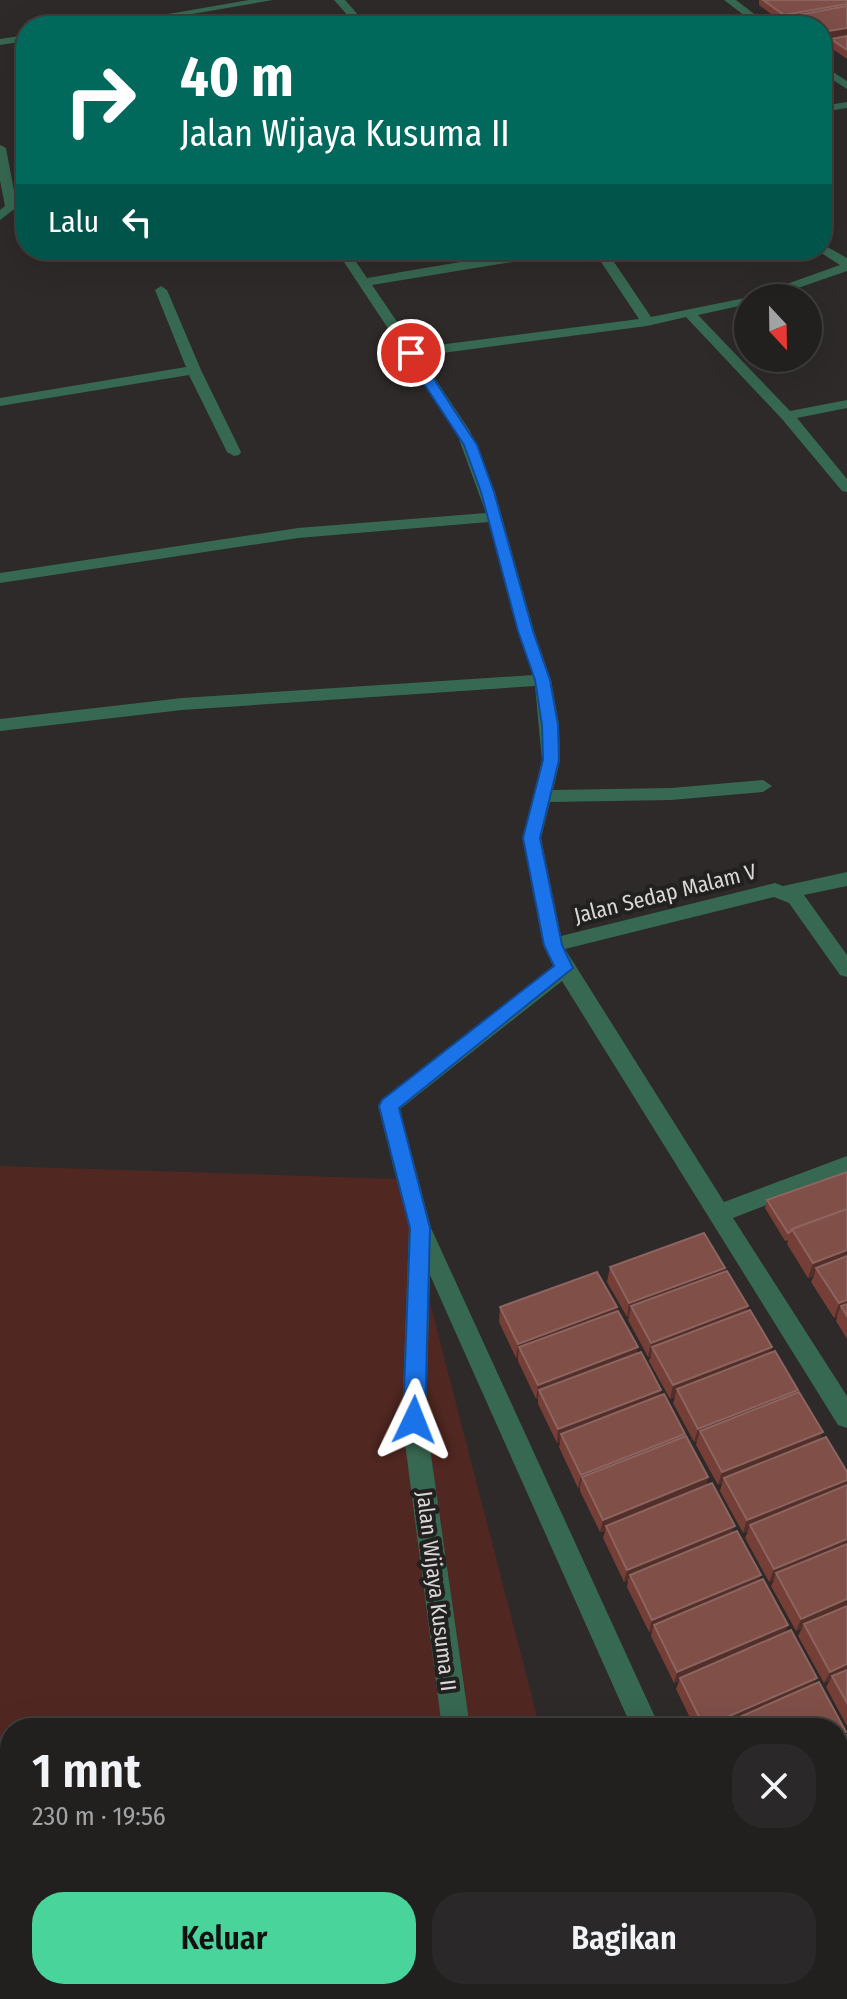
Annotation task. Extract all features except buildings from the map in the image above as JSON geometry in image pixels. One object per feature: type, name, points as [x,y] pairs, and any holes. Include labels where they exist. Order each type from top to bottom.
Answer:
[{"type":"street","points":[[170,16],[268,0]]},
{"type":"street","points":[[339,0],[354,16]]},
{"type":"street","points":[[732,0],[752,16]]},
{"type":"street","points":[[0,148],[11,207],[0,216]]},
{"type":"street","points":[[349,260],[471,445],[495,517],[543,680],[550,725],[551,760],[532,838],[553,945],[564,968],[847,1417]]},
{"type":"street","points":[[364,282],[512,260]]},
{"type":"street","points":[[604,260],[647,322]]},
{"type":"street","points":[[795,284],[847,265]]},
{"type":"street","points":[[161,290],[194,370],[234,452]]},
{"type":"street","points":[[411,353],[647,322],[734,303]]},
{"type":"street","points":[[689,313],[787,416],[847,488]]},
{"type":"street","points":[[0,402],[194,370]]},
{"type":"street","points":[[787,416],[847,404]]},
{"type":"street","points":[[0,578],[298,533],[495,517]]},
{"type":"street","points":[[0,725],[182,704],[543,680]]},
{"type":"street","points":[[543,796],[671,794],[763,786]]},
{"type":"street","points":[[784,892],[847,879]]},
{"type":"street","name":"Jalan Sedap Malam V","points":[[553,945],[764,892],[784,892],[796,898],[847,970]]},
{"type":"street","name":"Jalan Wijaya Kusuma II","points":[[455,1718],[414,1420],[420,1228],[389,1106],[564,968]]},
{"type":"street","points":[[720,1213],[847,1165]]},
{"type":"street","points":[[420,1228],[641,1718]]},
{"type":"shaded area","points":[[0,1166],[398,1179],[537,1718],[0,1718]]},
{"type":"route","points":[[411,353],[471,445],[488,492],[526,631],[543,680],[550,725],[551,760],[532,838],[553,945],[564,968],[389,1106],[420,1228],[414,1420]]}]
